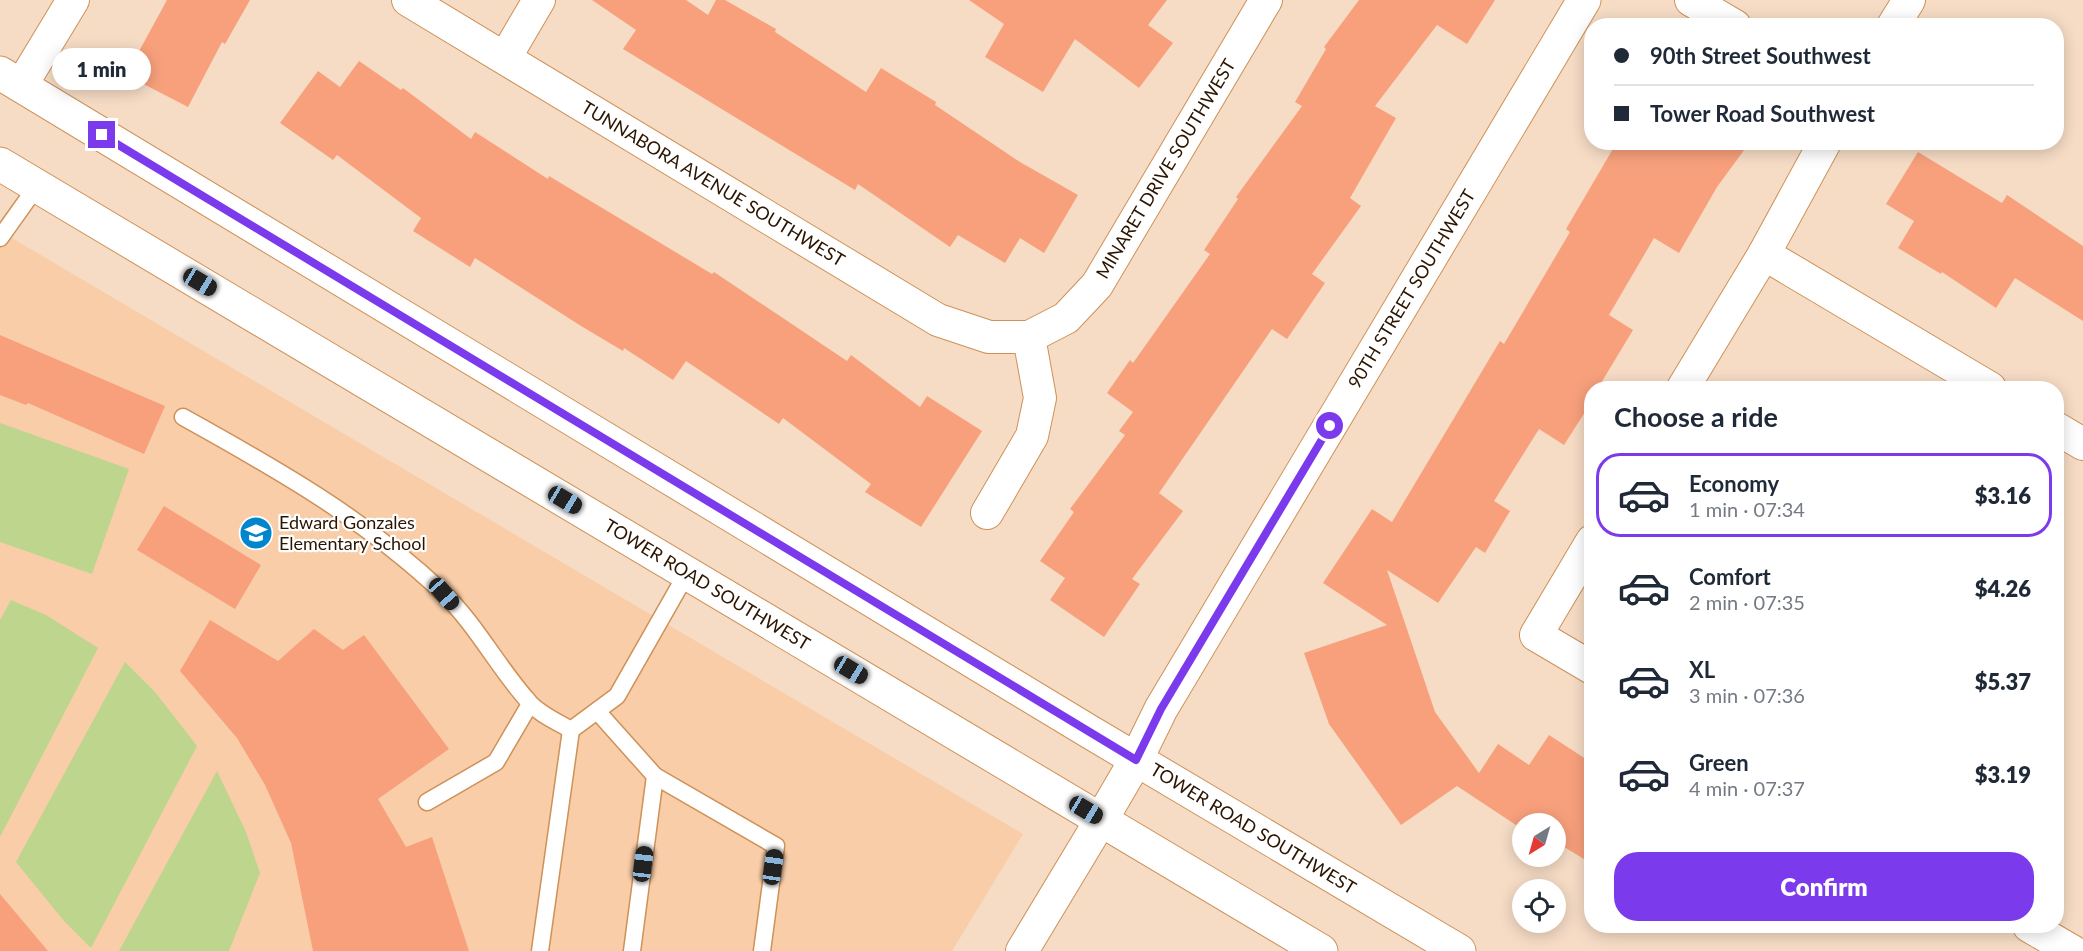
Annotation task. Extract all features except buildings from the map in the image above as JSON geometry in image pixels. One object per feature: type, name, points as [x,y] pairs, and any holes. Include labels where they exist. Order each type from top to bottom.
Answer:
[{"type":"street","points":[[10,80],[73,0]]},
{"type":"street","name":"TUNNABORA AVENUE SOUTHWEST","points":[[408,0],[938,320],[989,337],[1029,337]]},
{"type":"street","points":[[505,58],[539,0]]},
{"type":"street","name":"MINARET DRIVE SOUTHWEST","points":[[1029,337],[1066,318],[1097,285],[1266,0]]},
{"type":"street","name":"90TH STREET SOUTHWEST","points":[[1022,951],[1136,760],[1161,709],[1584,0]]},
{"type":"street","points":[[1691,0],[1721,18]]},
{"type":"street","points":[[1898,18],[1909,0]]},
{"type":"street","name":"TOWER ROAD SOUTHWEST","points":[[10,80],[1136,760],[1459,951]]},
{"type":"street","points":[[1687,381],[1764,254],[1821,150]]},
{"type":"street","name":"TOWER ROAD SOUTHWEST","points":[[0,164],[1321,951]]},
{"type":"street","points":[[1764,254],[1978,381]]},
{"type":"street","points":[[987,513],[1032,436],[1040,398],[1029,337]]},
{"type":"street","points":[[2064,433],[2083,444]]},
{"type":"street","points":[[1584,554],[1536,635],[1584,663]]},
{"type":"street","points":[[2041,933],[2072,951]]},
{"type":"lane","points":[[0,238],[37,186]]},
{"type":"lane","points":[[183,417],[278,470],[382,538],[444,594],[488,644],[530,704],[571,730]]},
{"type":"lane","points":[[540,951],[571,730],[618,696],[687,573]]},
{"type":"lane","points":[[427,802],[496,762],[530,704]]},
{"type":"lane","points":[[597,711],[655,776],[776,846],[762,951]]},
{"type":"lane","points":[[632,951],[655,776]]},
{"type":"shaded area","name":"Edward Gonzales Elementary School","points":[[0,231],[1023,834],[952,951],[0,951]]},
{"type":"green space","points":[[0,423],[129,469],[92,574],[0,542]]},
{"type":"green space","points":[[11,600],[46,615],[98,648],[0,837],[0,620]]},
{"type":"green space","points":[[125,662],[155,692],[197,746],[91,948],[64,921],[16,862]]},
{"type":"green space","points":[[217,771],[246,832],[260,873],[229,951],[119,951]]},
{"type":"place","name":"Edward Gonzales Elementary School","points":[[256,533]]},
{"type":"route","points":[[102,135],[1136,760],[1161,709],[1330,426]]}]
